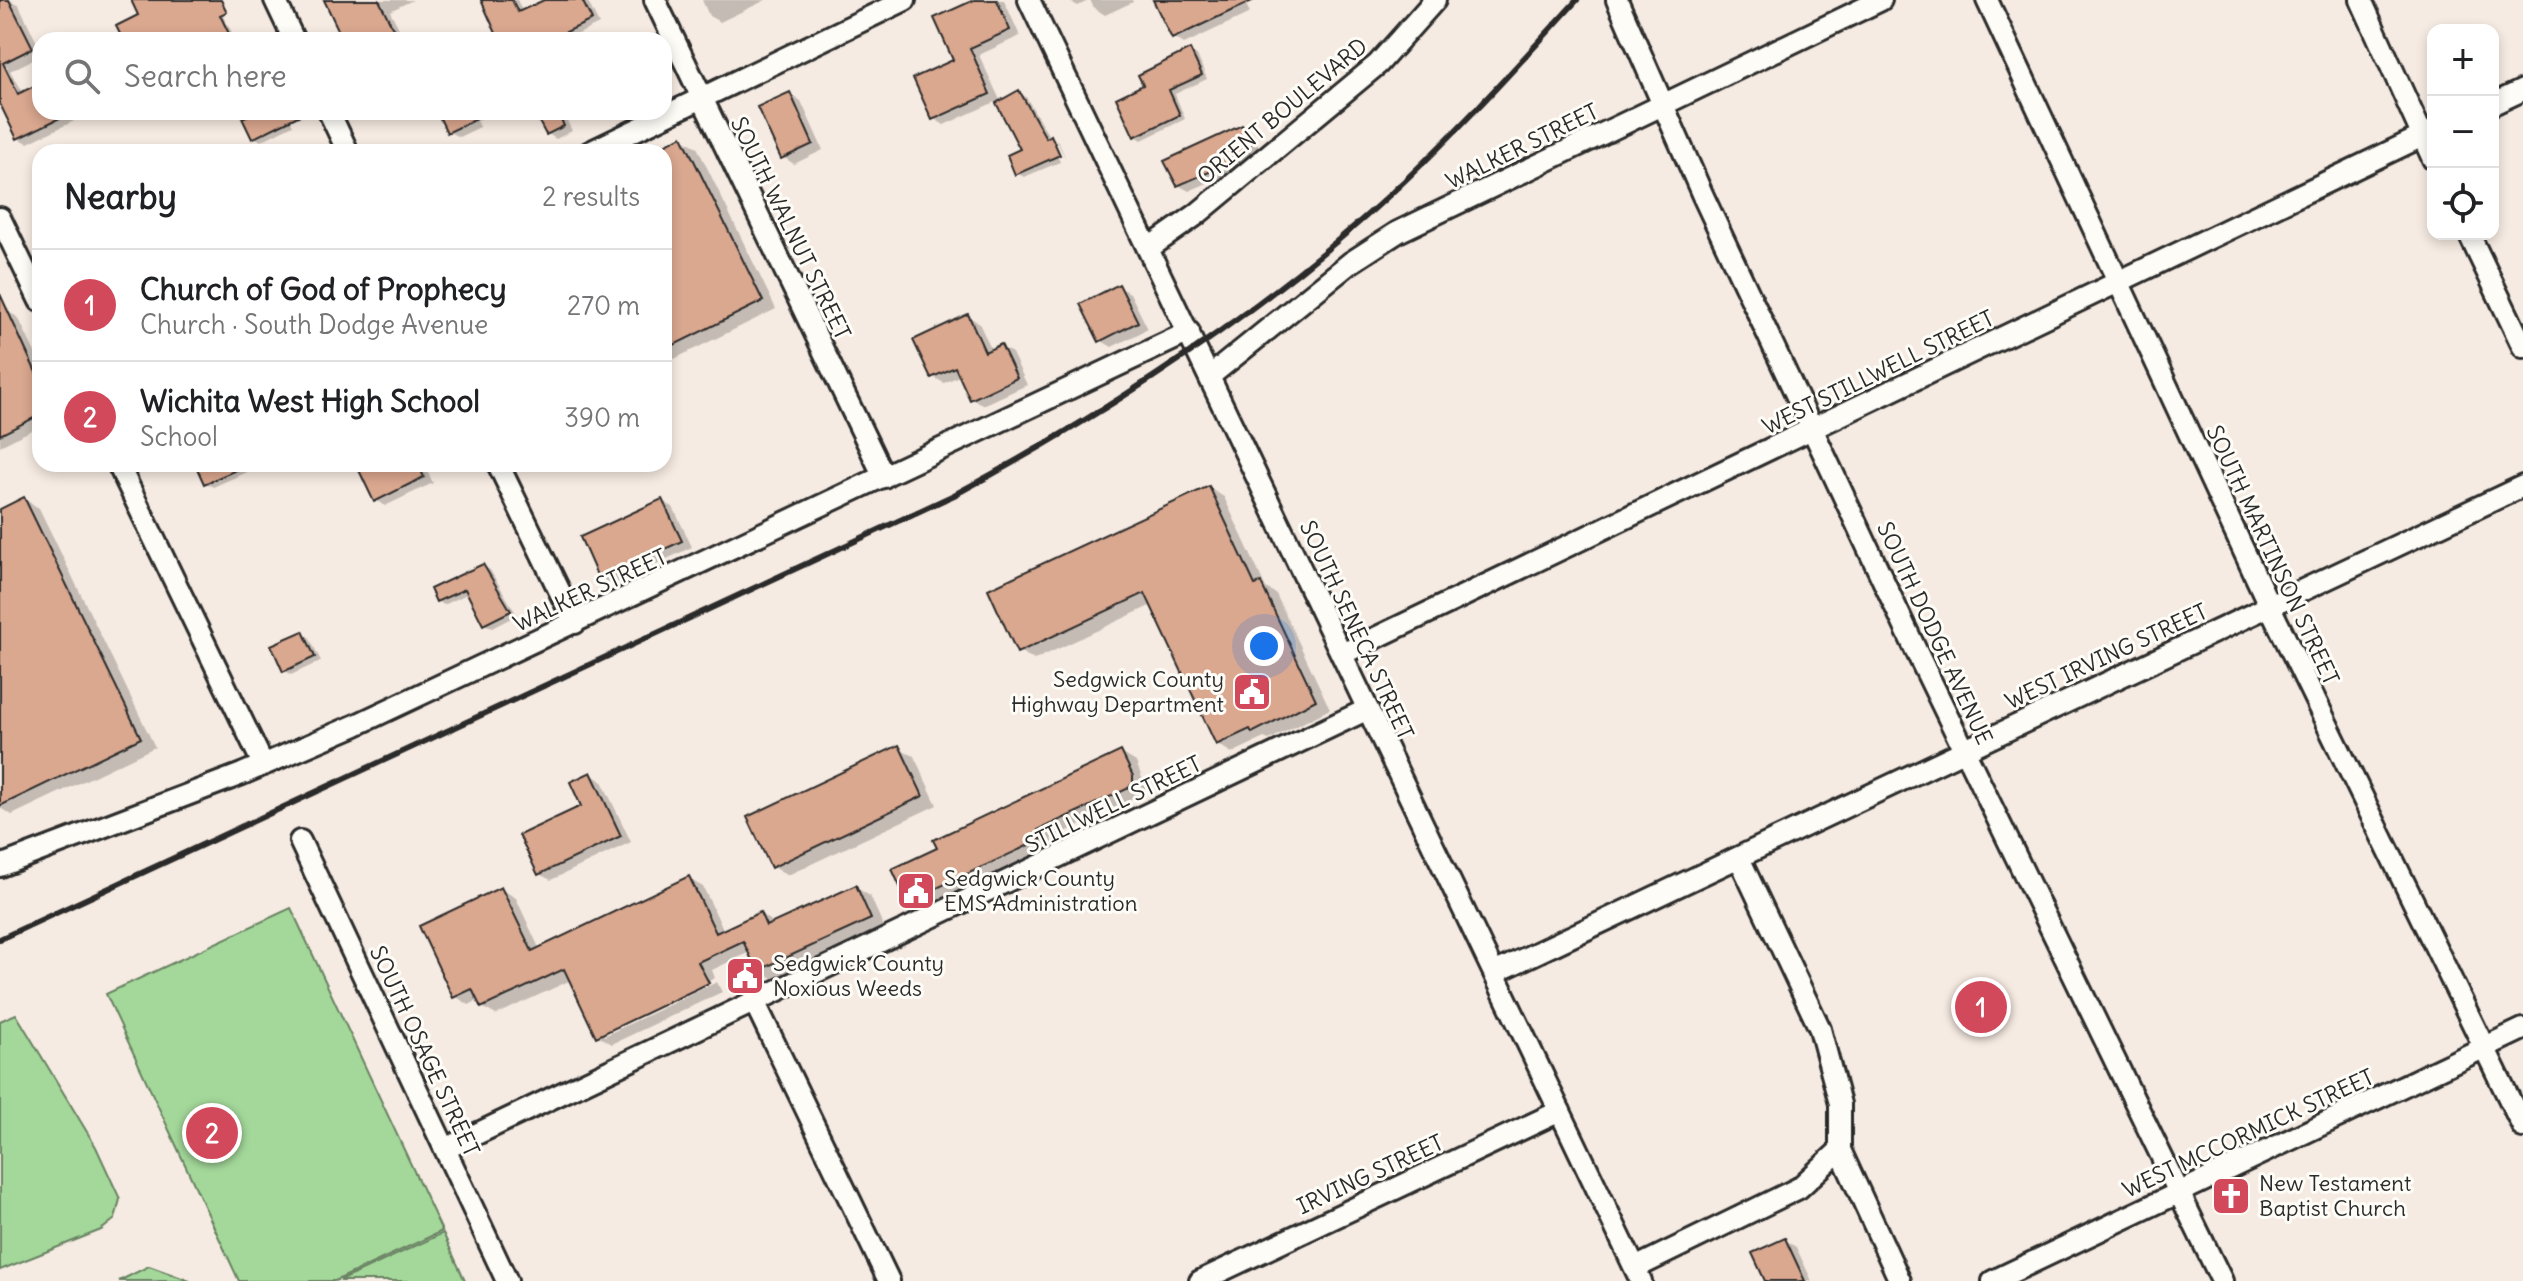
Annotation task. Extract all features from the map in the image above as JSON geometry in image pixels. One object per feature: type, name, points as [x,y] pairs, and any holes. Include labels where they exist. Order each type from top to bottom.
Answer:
[{"type":"street","points":[[275,0],[290,32]]},
{"type":"street","name":"SOUTH WALNUT STREET","points":[[655,0],[671,32]]},
{"type":"street","points":[[672,114],[905,0]]},
{"type":"street","name":"SOUTH SENECA STREET","points":[[1029,0],[1638,1275]]},
{"type":"street","name":"ORIENT BOULEVARD","points":[[1149,248],[1196,215],[1378,64],[1435,0]]},
{"type":"street","name":"SOUTH DODGE AVENUE","points":[[1617,0],[1703,196],[1964,750],[2222,1281]]},
{"type":"street","name":"WALKER STREET","points":[[1210,376],[1350,263],[1398,232],[1881,0]]},
{"type":"street","name":"SOUTH MARTINSON STREET","points":[[1987,0],[2269,605],[2523,1127]]},
{"type":"street","points":[[2361,0],[2427,132]]},
{"type":"street","name":"SOUTH WALNUT STREET","points":[[672,35],[884,477]]},
{"type":"street","points":[[2499,101],[2523,90]]},
{"type":"street","points":[[333,120],[344,144]]},
{"type":"street","points":[[607,144],[658,120]]},
{"type":"street","name":"WEST STILLWELL STREET","points":[[1342,654],[2427,134]]},
{"type":"street","points":[[0,218],[32,284]]},
{"type":"street","points":[[2472,240],[2523,347]]},
{"type":"street","name":"WALKER STREET","points":[[0,866],[263,764],[575,623],[1189,332]]},
{"type":"street","points":[[122,472],[263,764]]},
{"type":"street","points":[[502,472],[575,623]]},
{"type":"street","name":"WEST IRVING STREET","points":[[1494,973],[2523,486]]},
{"type":"street","name":"STILLWELL STREET","points":[[445,1149],[1368,709]]},
{"type":"street","name":"SOUTH OSAGE STREET","points":[[300,841],[507,1281]]},
{"type":"street","points":[[1739,858],[1820,1029],[1840,1104],[1840,1150],[1900,1281]]},
{"type":"street","points":[[755,1003],[889,1281]]},
{"type":"street","name":"WEST MCCORMICK STREET","points":[[1993,1281],[2523,1029]]},
{"type":"street","name":"IRVING STREET","points":[[1200,1281],[1560,1111]]},
{"type":"street","points":[[1638,1275],[1799,1188],[1840,1150]]},
{"type":"green space","points":[[291,908],[442,1231],[335,1281],[239,1281],[106,994]]},
{"type":"green space","points":[[16,1014],[96,1147],[120,1199],[115,1219],[101,1230],[0,1270],[0,1021]]},
{"type":"green space","points":[[443,1233],[465,1281],[340,1281]]},
{"type":"green space","points":[[149,1266],[190,1281],[119,1281]]},
{"type":"building","points":[[0,0],[9,0],[32,48],[3,63],[18,94],[32,87],[32,120],[56,120],[17,139],[0,104]]},
{"type":"building","points":[[131,0],[221,0],[227,12],[220,15],[228,32],[119,32],[116,26],[138,15]]},
{"type":"building","points":[[324,0],[379,0],[395,32],[339,32]]},
{"type":"building","points":[[481,0],[512,0],[518,12],[544,0],[582,0],[592,20],[566,32],[495,32]]},
{"type":"building","points":[[974,0],[997,0],[1010,30],[970,48],[990,94],[932,120],[913,78],[953,60],[934,18]]},
{"type":"building","points":[[1153,0],[1254,0],[1172,39]]},
{"type":"building","points":[[1190,49],[1202,75],[1169,90],[1180,115],[1134,137],[1116,98],[1143,85],[1138,75]]},
{"type":"building","points":[[1019,90],[1046,138],[1051,135],[1060,155],[1015,175],[1007,155],[1020,149],[996,103]]},
{"type":"building","points":[[790,92],[813,144],[781,159],[757,107]]},
{"type":"building","points":[[243,120],[290,120],[252,139]]},
{"type":"building","points":[[441,120],[474,120],[447,133]]},
{"type":"building","points":[[538,120],[561,120],[564,126],[546,135]]},
{"type":"building","points":[[1242,125],[1251,144],[1228,164],[1177,186],[1164,161]]},
{"type":"building","points":[[682,136],[763,301],[672,346],[672,144],[666,144]]},
{"type":"building","points":[[1119,284],[1138,322],[1099,342],[1080,304]]},
{"type":"building","points":[[0,294],[32,364],[32,419],[0,435]]},
{"type":"building","points":[[968,314],[985,352],[1001,344],[1017,378],[970,400],[955,367],[931,378],[913,340]]},
{"type":"building","points":[[199,472],[232,472],[204,484]]},
{"type":"building","points":[[360,472],[422,472],[424,477],[374,502]]},
{"type":"building","points":[[1209,486],[1255,585],[1261,583],[1316,700],[1252,733],[1250,729],[1216,745],[1145,593],[1017,653],[988,589]]},
{"type":"building","points":[[24,497],[141,738],[0,806],[0,509]]},
{"type":"building","points":[[662,499],[682,541],[599,580],[580,537]]},
{"type":"building","points":[[483,564],[511,611],[483,625],[465,589],[436,602],[430,589]]},
{"type":"building","points":[[303,631],[315,657],[283,672],[271,645]]},
{"type":"building","points":[[899,745],[923,796],[771,868],[747,817]]},
{"type":"building","points":[[1121,751],[1133,776],[1133,783],[1127,789],[1038,830],[1042,839],[907,902],[892,869],[937,848],[933,840]]},
{"type":"building","points":[[591,772],[621,836],[538,875],[519,835],[581,806],[570,782]]},
{"type":"building","points":[[689,876],[716,933],[760,912],[766,926],[856,885],[871,919],[757,971],[743,941],[698,962],[709,983],[596,1037],[564,969],[481,1008],[472,989],[453,998],[419,926],[501,887],[532,951]]},
{"type":"building","points":[[1785,1238],[1805,1281],[1765,1281],[1752,1253]]},
{"type":"railway","points":[[0,939],[954,495],[1063,434],[1219,332],[1269,296],[1365,217],[1448,139],[1577,0]]},
{"type":"place","name":"Sedgwick County Highway Department","points":[[1252,692]]},
{"type":"place","name":"Sedgwick County EMS Administration","points":[[916,891]]},
{"type":"place","name":"Sedgwick County Noxious Weeds","points":[[745,976]]},
{"type":"place","name":"Church of God of Prophecy","points":[[1981,1007]]},
{"type":"place","name":"Wichita West High School","points":[[212,1133]]},
{"type":"place","name":"New Testament Baptist Church","points":[[2231,1196]]}]
